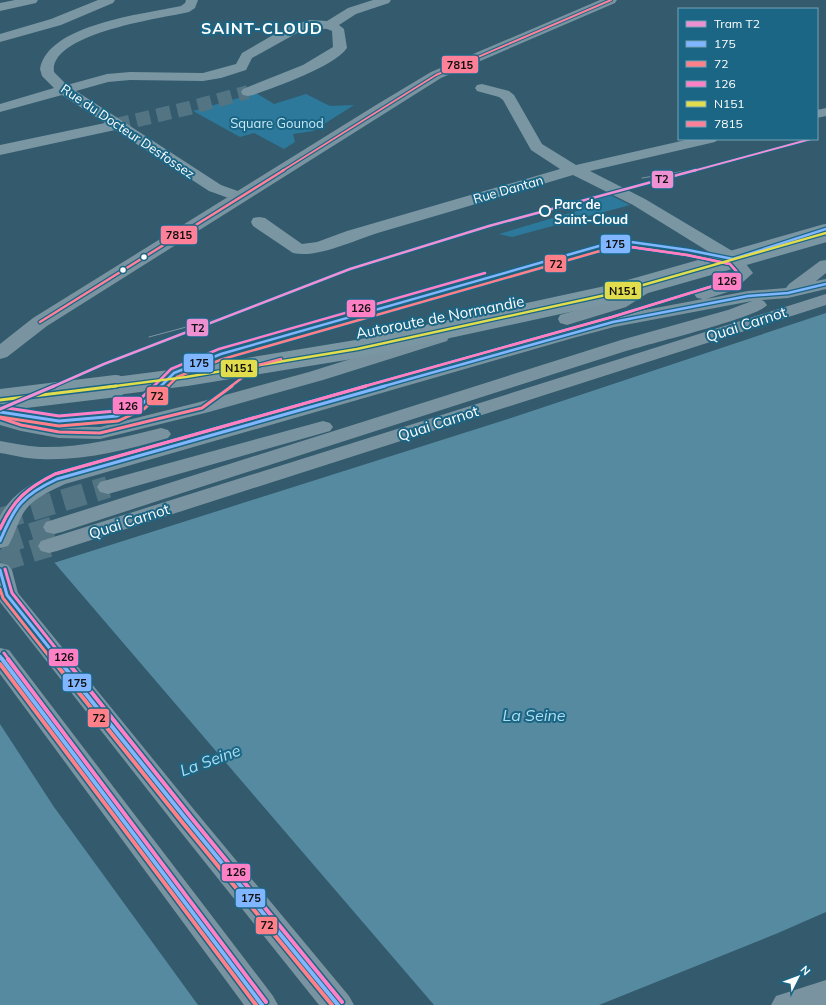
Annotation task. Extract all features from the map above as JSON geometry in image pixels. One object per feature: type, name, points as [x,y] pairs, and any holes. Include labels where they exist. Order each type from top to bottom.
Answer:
[{"type":"main road","points":[[0,7],[32,0]]},
{"type":"main road","points":[[0,38],[56,22],[108,0]]},
{"type":"main road","name":"Rue du Docteur Desfossez","points":[[192,0],[191,5],[185,10],[99,29],[84,34],[60,46],[50,59],[46,70],[53,80],[64,89],[116,125],[218,191],[240,197]]},
{"type":"main road","points":[[1,106],[118,76],[196,77],[216,75],[241,67],[247,56],[287,32],[310,24],[357,0]]},
{"type":"main road","points":[[329,25],[352,11],[385,0]]},
{"type":"main road","points":[[0,353],[40,322],[436,75],[611,0]]},
{"type":"main road","points":[[248,92],[303,71],[340,48],[338,29],[329,25],[310,24]]},
{"type":"main road","points":[[482,88],[504,94],[509,98],[536,147],[574,170],[639,202],[733,258],[744,273],[728,286],[613,322]]},
{"type":"main road","points":[[0,150],[116,125]]},
{"type":"main road","name":"Rue Dantan","points":[[259,222],[299,249],[319,247],[353,235],[574,170],[706,140]]},
{"type":"main road","name":"Autoroute de Normandie","points":[[0,386],[182,364],[275,350],[461,313],[601,282],[748,243],[826,220]]},
{"type":"main road","points":[[0,418],[21,425],[51,430],[100,433],[202,408],[309,378],[439,337],[645,287],[826,229]]},
{"type":"main road","name":"Autoroute de Normandie","points":[[0,400],[186,377],[357,350],[615,293],[826,233]]},
{"type":"main road","name":"Quai Carnot","points":[[0,541],[13,512],[21,503],[36,490],[57,479],[566,334],[613,322],[748,296],[788,293],[826,265]]},
{"type":"main road","name":"Quai Carnot","points":[[54,527],[628,344],[734,314],[788,293],[826,284]]},
{"type":"main road","points":[[0,447],[49,452],[90,449],[139,440],[555,323],[620,303],[645,287]]},
{"type":"main road","name":"Quai Carnot","points":[[108,487],[244,448],[408,404],[638,326],[748,296]]},
{"type":"main road","name":"Quai Carnot","points":[[49,546],[826,298]]},
{"type":"main road","points":[[0,335],[40,322]]},
{"type":"main road","points":[[0,570],[6,595],[338,1005]]},
{"type":"main road","points":[[0,656],[262,1005]]},
{"type":"main road","points":[[787,1005],[826,993]]},
{"type":"green space","name":"Square Gounod","points":[[256,93],[274,104],[306,94],[330,106],[354,105],[313,131],[293,134],[295,142],[284,149],[254,133],[240,137],[193,111]]},
{"type":"green space","points":[[610,195],[630,205],[512,237],[499,234],[580,210],[574,206]]},
{"type":"water","name":"La Seine","points":[[826,313],[826,912],[778,933],[599,1005],[0,1005],[0,580],[508,419]]},
{"type":"pier","points":[[53,561],[434,1005],[198,1005],[54,807],[0,724],[0,578]]},
{"type":"tunnel","points":[[116,125],[189,108],[248,92]]},
{"type":"tunnel","points":[[0,519],[108,487]]},
{"type":"tunnel","points":[[0,544],[54,527]]},
{"type":"tunnel","points":[[0,561],[49,546]]},
{"type":"tram line","name":"T2","points":[[0,409],[104,364],[350,269],[489,226],[807,140]]},
{"type":"tram line","points":[[642,178],[710,167]]},
{"type":"tram line","points":[[149,337],[220,318]]},
{"type":"transit line","name":"7815","points":[[40,322],[436,75],[611,0]]},
{"type":"transit line","name":"175","points":[[0,412],[59,421],[117,416],[141,405],[174,373],[221,354],[599,246],[631,242],[688,250],[733,259],[826,229]]},
{"type":"transit line","name":"N151","points":[[0,400],[186,377],[357,349],[615,293],[826,233]]},
{"type":"transit line","name":"72","points":[[0,417],[59,426],[118,421],[144,409],[177,377],[223,359],[600,251],[631,247],[687,255],[730,264],[737,272],[726,282],[612,317],[565,329],[55,474],[36,484],[21,495],[10,509],[0,529]]},
{"type":"transit line","name":"126","points":[[0,529],[15,501],[36,484],[55,474],[565,329],[612,317],[726,282],[737,272],[730,264],[687,255],[631,247],[600,251]]},
{"type":"transit line","name":"126","points":[[1,407],[59,416],[116,411],[138,401],[171,369],[219,349],[485,273]]},
{"type":"transit line","name":"175","points":[[0,541],[13,512],[21,501],[38,489],[57,479],[566,334],[613,322],[748,296],[788,293],[826,284]]},
{"type":"transit line","name":"7815","points":[[0,418],[21,425],[59,432],[100,433],[202,408],[259,365],[281,359]]},
{"type":"transit line","name":"126","points":[[5,569],[12,593],[190,816],[342,1002]]},
{"type":"transit line","name":"175","points":[[0,570],[7,595],[186,819],[338,1005]]},
{"type":"transit line","name":"72","points":[[0,589],[3,598],[182,822],[332,1005]]},
{"type":"transit line","name":"126","points":[[4,653],[266,1002]]},
{"type":"transit line","name":"175","points":[[0,656],[262,1005]]},
{"type":"transit line","name":"72","points":[[0,664],[256,1005]]},
{"type":"place","name":"Parc de Saint-Cloud","points":[[545,211]]},
{"type":"district","name":"SAINT-CLOUD","points":[[262,28]]}]
